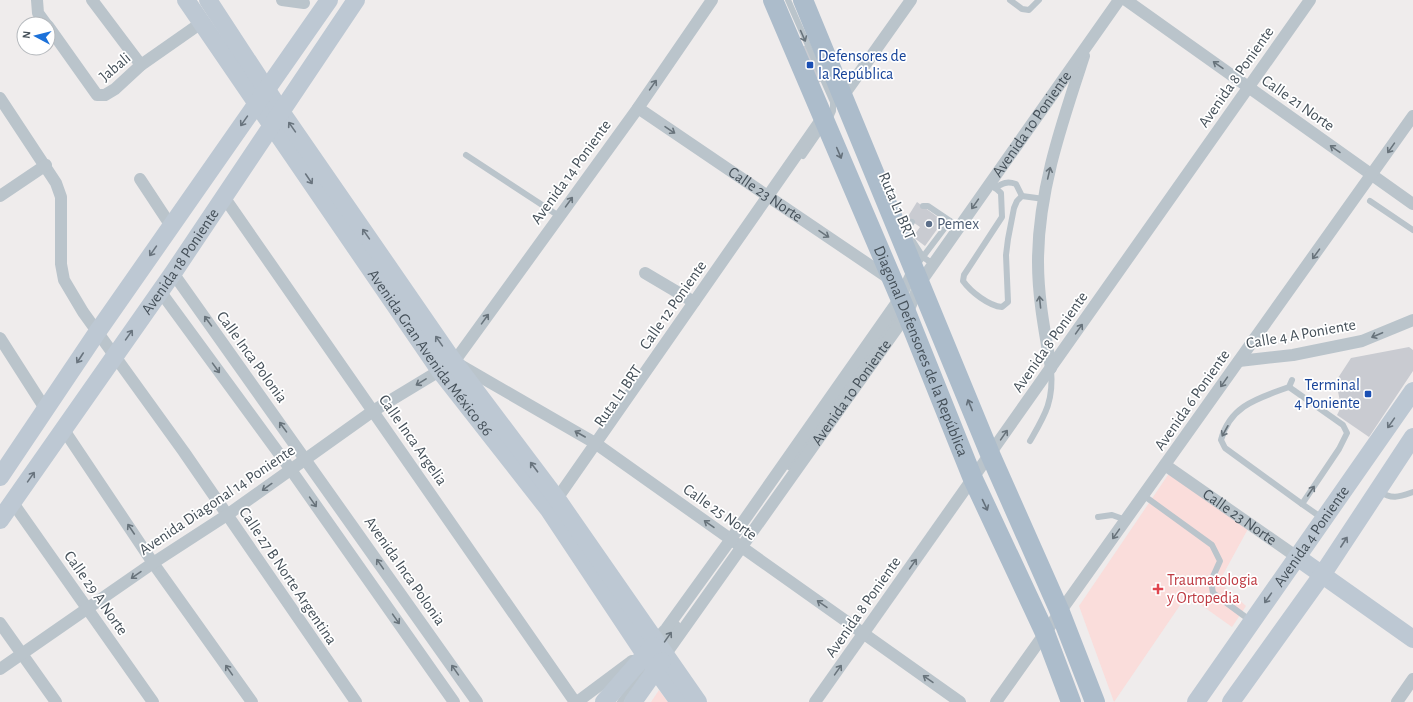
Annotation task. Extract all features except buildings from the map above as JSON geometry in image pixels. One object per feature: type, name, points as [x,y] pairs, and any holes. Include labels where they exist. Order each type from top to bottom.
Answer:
[{"type":"main road","name":"Diagonal Defensores de la República","points":[[773,0],[825,120],[912,283],[1060,612],[1096,702]]},
{"type":"main road","name":"Diagonal Defensores de la República","points":[[803,0],[844,96],[907,230],[912,283],[973,479],[1045,633],[1071,702]]},
{"type":"street","points":[[37,0],[38,13],[40,16]]},
{"type":"street","points":[[92,0],[141,65]]},
{"type":"street","name":"Avenida Gran Avenida México 86","points":[[186,0],[201,24],[262,96]]},
{"type":"street","name":"Avenida Gran Avenida México 86","points":[[208,0],[262,96],[276,117],[447,366],[556,504],[652,653],[679,702]]},
{"type":"street","points":[[282,0],[304,3]]},
{"type":"street","name":"Avenida 18 Poniente","points":[[0,520],[173,273],[276,117],[356,0]]},
{"type":"street","name":"Avenida 14 Poniente","points":[[447,366],[638,108],[712,0]]},
{"type":"street","points":[[844,96],[911,0]]},
{"type":"street","name":"Avenida 10 Poniente","points":[[604,702],[652,653],[735,543],[912,283],[955,224],[993,186],[1118,0]]},
{"type":"street","name":"Calle 21 Norte","points":[[1126,0],[1413,204]]},
{"type":"street","name":"Avenida 8 Poniente","points":[[815,702],[1310,0]]},
{"type":"street","name":"Avenida 18 Poniente","points":[[0,477],[98,331],[326,2]]},
{"type":"street","name":"Jabali","points":[[56,37],[97,95],[105,96],[115,89],[141,65],[201,24]]},
{"type":"street","points":[[1051,368],[1040,303],[1038,262],[1044,199],[1056,141],[1087,45]]},
{"type":"street","name":"Calle 27 B Norte Argentina","points":[[0,98],[46,165],[56,183],[61,197],[61,264],[64,280],[84,312],[228,515],[356,702]]},
{"type":"street","name":"Calle 23 Norte","points":[[638,108],[770,198],[912,283]]},
{"type":"street","name":"Avenida 6 Poniente","points":[[996,702],[1413,116]]},
{"type":"street","name":"Calle 12 Poniente","points":[[556,504],[694,302],[825,120]]},
{"type":"street","points":[[0,196],[46,165]]},
{"type":"street","points":[[140,179],[171,226]]},
{"type":"street","name":"Calle Inca Argelia","points":[[224,197],[576,702]]},
{"type":"street","name":"Calle Inca Polonia","points":[[173,273],[306,459]]},
{"type":"street","points":[[645,273],[694,302]]},
{"type":"street","name":"Avenida 10 Poniente","points":[[633,702],[652,653],[735,543],[912,283]]},
{"type":"street","points":[[160,291],[291,470],[454,702]]},
{"type":"street","name":"Calle 4 A Poniente","points":[[1239,361],[1293,355],[1362,342],[1413,320]]},
{"type":"street","points":[[0,338],[46,410]]},
{"type":"street","name":"Avenida Diagonal 14 Poniente","points":[[0,669],[153,563],[228,515],[373,412],[447,366]]},
{"type":"street","name":"Calle 25 Norte","points":[[447,366],[597,445],[960,702]]},
{"type":"street","name":"Avenida 4 Poniente","points":[[1196,702],[1413,391]]},
{"type":"street","points":[[64,430],[153,563],[252,702]]},
{"type":"street","name":"Avenida 4 Poniente","points":[[1231,702],[1322,575],[1413,437]]},
{"type":"street","name":"Avenida Inca Polonia","points":[[306,459],[477,702]]},
{"type":"street","name":"Calle 23 Norte","points":[[1165,465],[1413,639]]},
{"type":"street","name":"Calle 29 A Norte","points":[[13,503],[153,702]]},
{"type":"street","points":[[0,623],[56,702]]},
{"type":"street","points":[[576,702],[652,653]]},
{"type":"street","name":"Avenida Gran Avenida México 86","points":[[652,653],[698,702]]},
{"type":"street","points":[[1397,702],[1413,679]]},
{"type":"lane","points":[[788,0],[833,102],[832,113],[825,120]]},
{"type":"lane","name":"Ruta L1 BRT","points":[[795,0],[912,283]]},
{"type":"lane","points":[[1010,0],[1022,9],[1029,10],[1039,0]]},
{"type":"lane","points":[[466,155],[559,216]]},
{"type":"lane","points":[[993,186],[1011,182],[1016,184],[1022,196]]},
{"type":"lane","points":[[993,186],[1001,193],[1002,217],[964,275],[963,282],[967,287],[995,306],[1002,307],[1008,302],[1006,255],[1008,239],[1014,208],[1017,201],[1022,196]]},
{"type":"lane","points":[[1022,196],[1044,199]]},
{"type":"lane","name":"Ruta L1 BRT","points":[[597,445],[770,198]]},
{"type":"lane","points":[[1370,201],[1413,230]]},
{"type":"lane","points":[[923,206],[928,206],[955,224]]},
{"type":"lane","points":[[1030,441],[1049,406],[1052,383],[1051,368]]},
{"type":"lane","points":[[1292,380],[1289,387],[1251,401],[1242,406],[1229,424],[1221,440],[1225,448],[1324,519]]},
{"type":"lane","points":[[1289,387],[1343,425],[1347,433],[1339,449],[1302,504]]},
{"type":"lane","points":[[1378,490],[1385,496],[1396,498],[1413,492]]},
{"type":"lane","points":[[1143,495],[1212,545],[1220,560],[1211,581],[1213,593],[1252,622]]},
{"type":"lane","points":[[1098,517],[1112,515],[1126,520]]},
{"type":"lane","points":[[611,702],[652,653]]},
{"type":"lane","points":[[620,702],[652,653]]},
{"type":"shaded area","name":"Traumatologia y Ortopedia","points":[[1170,472],[1249,527],[1219,582],[1246,606],[1232,627],[1187,595],[1114,702],[1079,606]]},
{"type":"shaded area","points":[[659,690],[668,702],[651,702]]},
{"type":"place","name":"Defensores de la República","points":[[810,65]]},
{"type":"place","name":"Pemex","points":[[929,224]]},
{"type":"place","name":"Terminal 4 Poniente","points":[[1368,394]]},
{"type":"place","name":"Traumatologia y Ortopedia","points":[[1158,589]]}]
